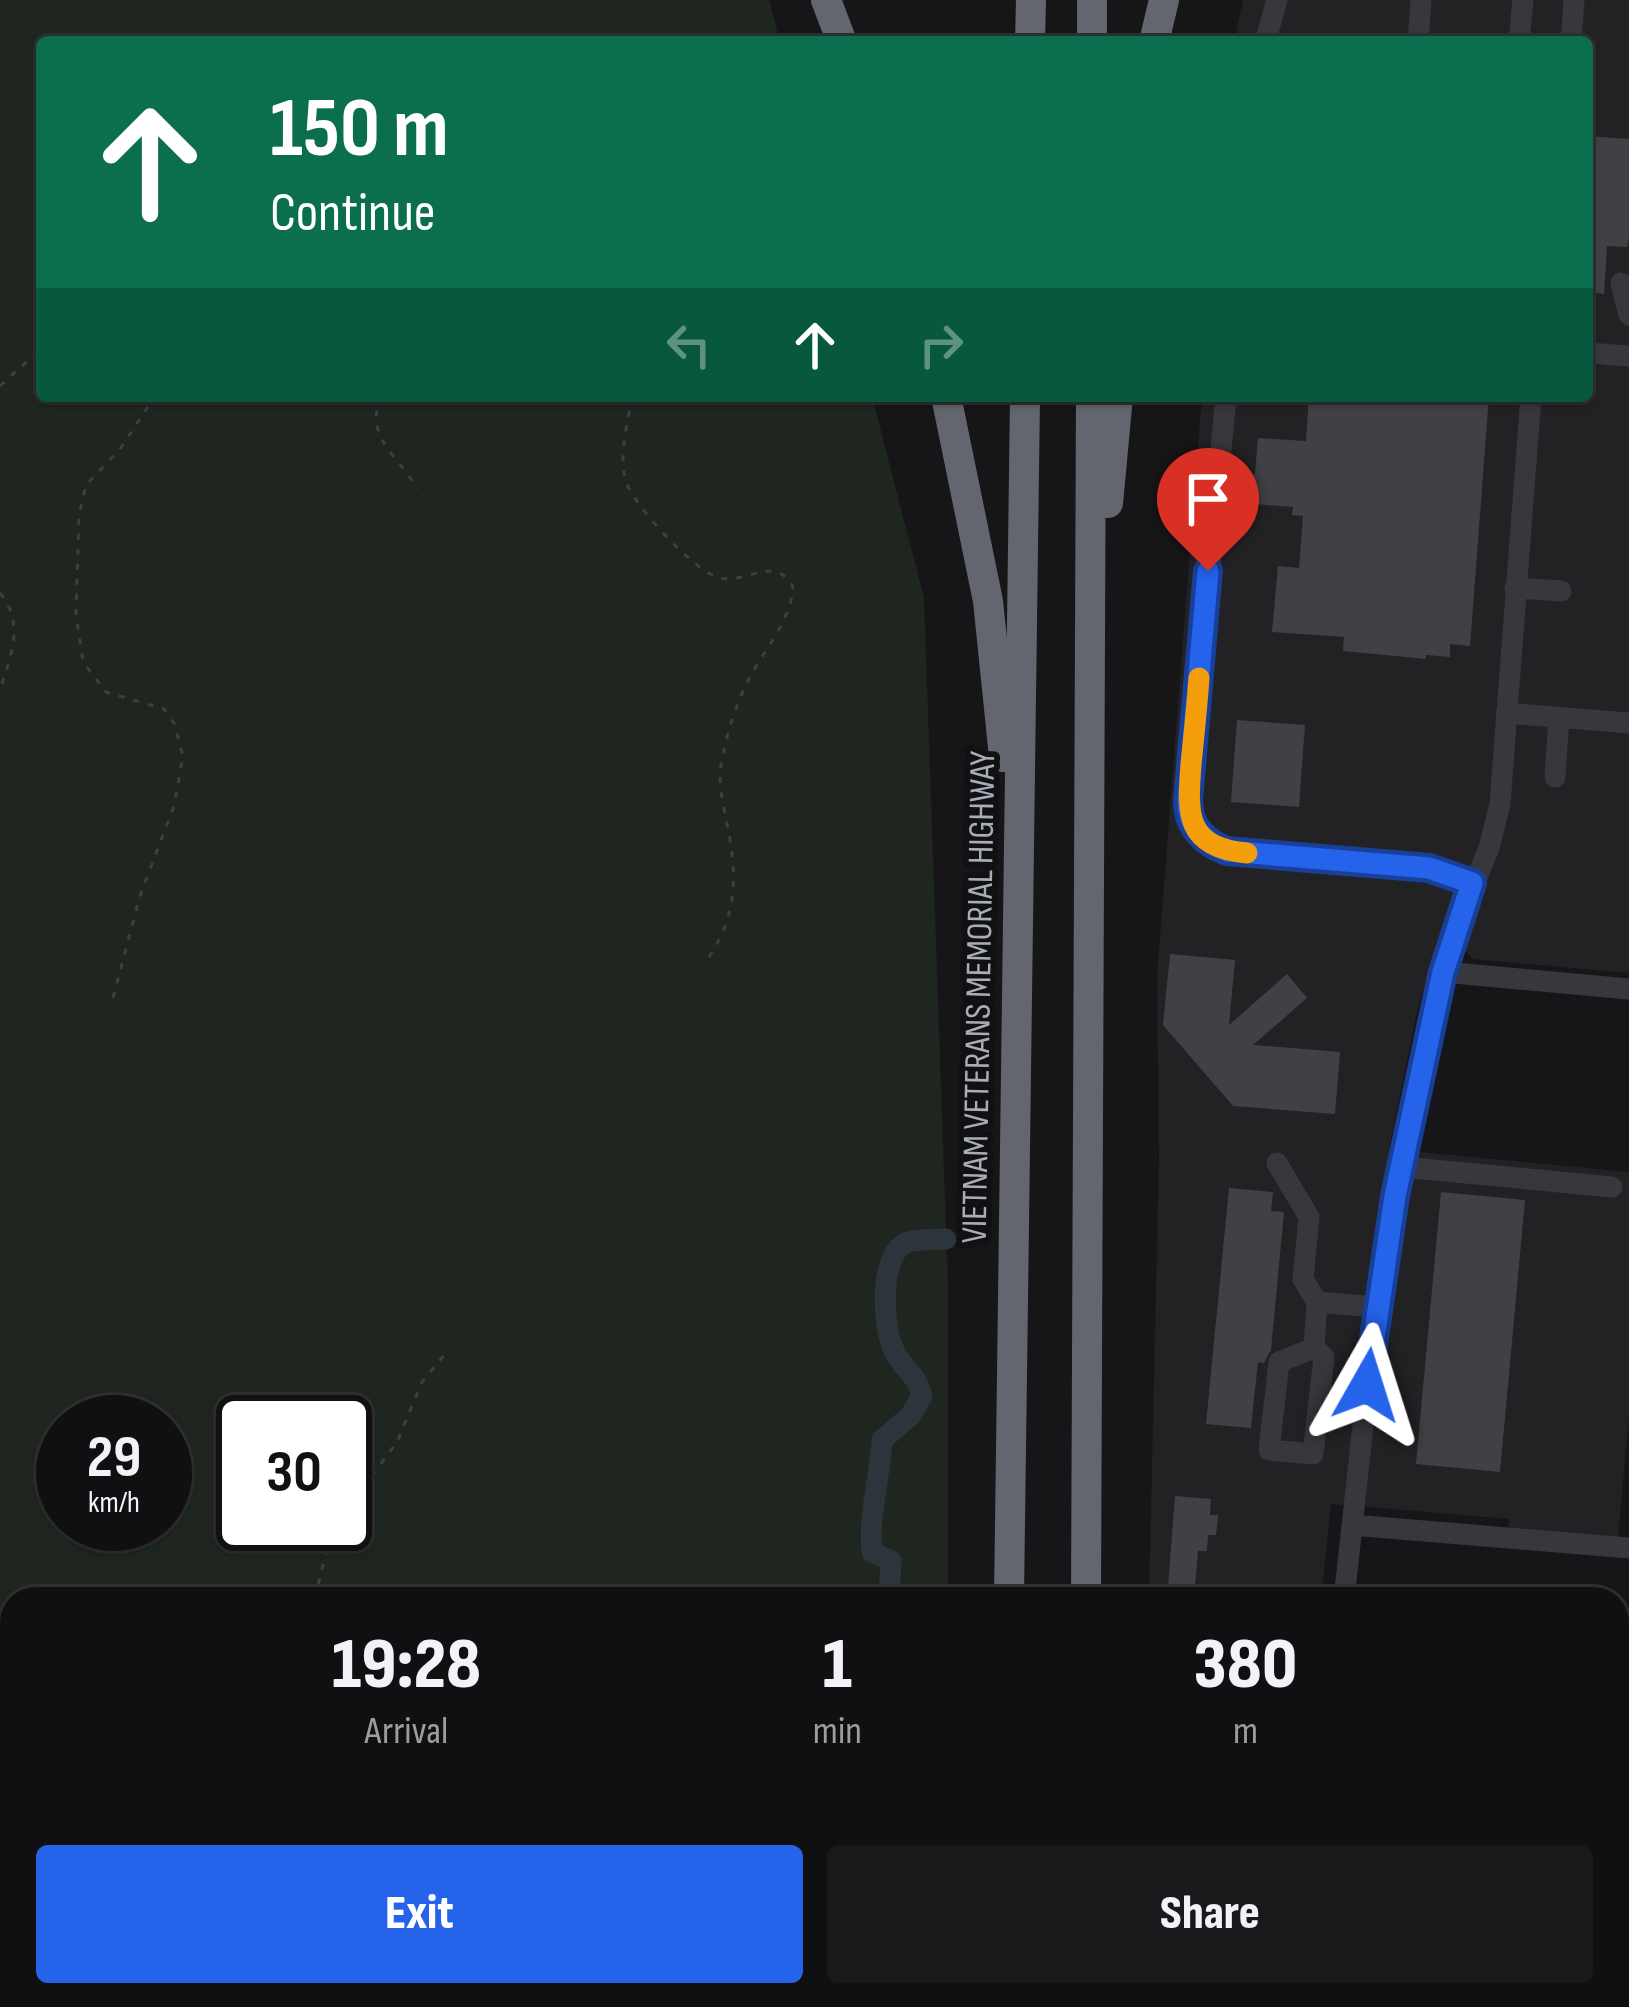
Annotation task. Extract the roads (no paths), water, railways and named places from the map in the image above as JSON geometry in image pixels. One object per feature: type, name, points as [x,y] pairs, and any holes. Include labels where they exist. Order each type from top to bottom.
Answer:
[{"type":"highway","points":[[826,0],[840,36]]},
{"type":"highway","points":[[1030,0],[1030,36]]},
{"type":"highway","points":[[1092,0],[1092,36]]},
{"type":"highway","points":[[1155,36],[1164,0]]},
{"type":"highway","points":[[947,402],[988,601],[1018,873]]},
{"type":"highway","name":"VIETNAM VETERANS MEMORIAL HIGHWAY","points":[[1009,1587],[1025,402]]},
{"type":"highway","points":[[1086,1587],[1091,402]]},
{"type":"highway","points":[[1091,688],[1117,402]]},
{"type":"street","points":[[1267,36],[1276,0]]},
{"type":"street","points":[[1418,36],[1421,0]]},
{"type":"street","points":[[1520,36],[1523,0]]},
{"type":"street","points":[[1571,36],[1574,0]]},
{"type":"street","points":[[1621,283],[1629,315]]},
{"type":"street","points":[[1593,353],[1629,356]]},
{"type":"street","points":[[1225,402],[1190,777],[1191,820],[1212,845],[1227,851],[1429,868],[1472,883]]},
{"type":"street","points":[[1345,1587],[1376,1307],[1402,1167],[1443,972],[1472,883],[1489,848],[1500,804],[1530,402]]},
{"type":"street","points":[[1515,588],[1561,591]]},
{"type":"street","points":[[1506,713],[1629,723]]},
{"type":"street","points":[[1555,777],[1559,717]]},
{"type":"street","points":[[1443,972],[1629,989]]},
{"type":"street","points":[[1277,1163],[1309,1217],[1303,1279],[1317,1302],[1314,1348]]},
{"type":"street","points":[[1402,1167],[1612,1186]]},
{"type":"street","points":[[1317,1302],[1376,1307]]},
{"type":"street","points":[[1314,1348],[1324,1357],[1313,1454],[1269,1450],[1280,1362],[1314,1348]]},
{"type":"street","points":[[1352,1525],[1629,1548]]},
{"type":"waterway","points":[[890,1587],[891,1561],[872,1552],[871,1538],[882,1440],[910,1416],[922,1396],[890,1338],[887,1274],[898,1249],[908,1242],[946,1239]]}]
